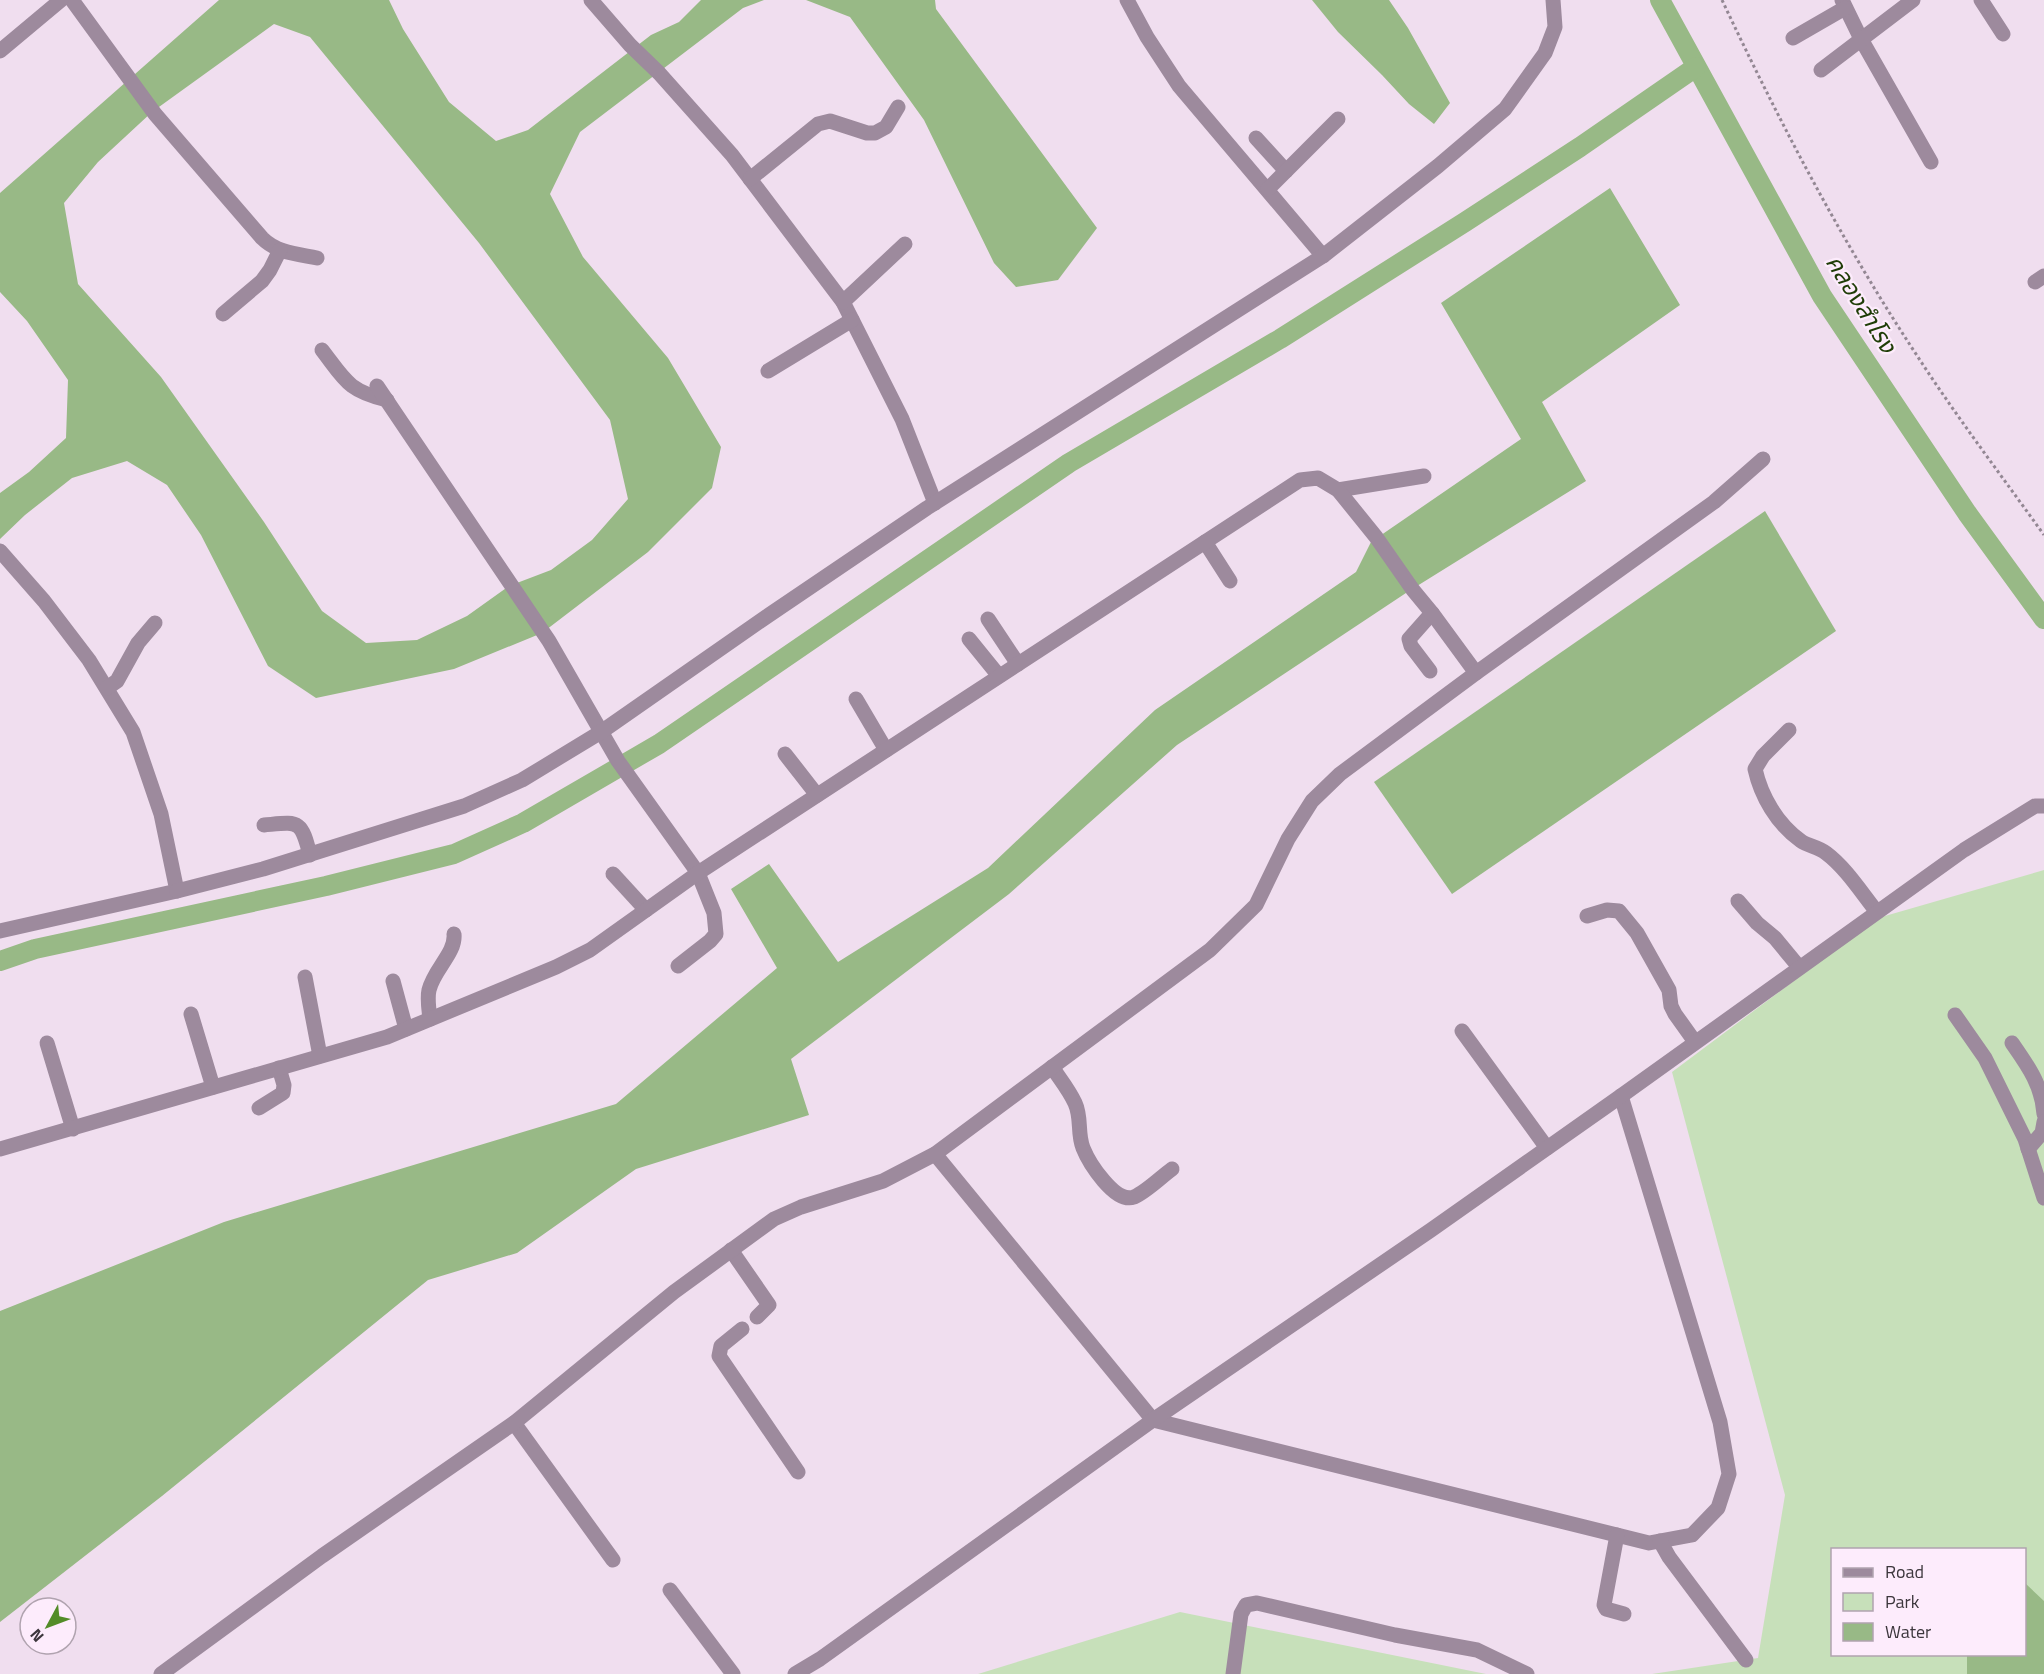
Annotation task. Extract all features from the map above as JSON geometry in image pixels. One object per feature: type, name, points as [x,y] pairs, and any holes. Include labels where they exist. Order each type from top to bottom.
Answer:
[{"type":"street","points":[[0,51],[61,0]]},
{"type":"street","points":[[72,0],[155,114],[262,238],[270,246],[280,250],[317,258]]},
{"type":"street","points":[[591,0],[732,155],[843,302],[902,419],[935,503]]},
{"type":"street","points":[[1127,0],[1147,37],[1179,86],[1323,256]]},
{"type":"street","points":[[0,931],[177,891],[262,869],[464,806],[522,780],[601,732],[935,503],[1323,256],[1438,166],[1504,109],[1545,53],[1555,27],[1553,0]]},
{"type":"street","points":[[1821,69],[1913,0]]},
{"type":"street","points":[[1981,0],[2003,34]]},
{"type":"street","points":[[1793,38],[1844,4],[1861,39],[1931,162]]},
{"type":"street","points":[[750,179],[818,124],[830,122],[867,133],[875,133],[886,127],[898,106]]},
{"type":"street","points":[[1268,189],[1338,119]]},
{"type":"street","points":[[1256,138],[1286,171]]},
{"type":"street","points":[[843,302],[905,244]]},
{"type":"street","points":[[223,314],[262,281],[280,250]]},
{"type":"street","points":[[768,371],[852,320]]},
{"type":"street","points":[[322,350],[348,384],[365,395],[387,400]]},
{"type":"street","points":[[377,386],[549,641],[618,761],[698,873],[714,913],[716,934],[678,966]]},
{"type":"street","points":[[161,1674],[322,1556],[514,1423],[674,1292],[774,1219],[801,1207],[883,1181],[935,1154],[1210,950],[1256,905],[1288,838],[1312,801],[1340,774],[1714,502],[1763,459]]},
{"type":"street","points":[[1338,490],[1424,476]]},
{"type":"street","points":[[0,1149],[387,1037],[556,967],[590,950],[698,873],[1300,480],[1318,478],[1338,490],[1376,537],[1476,673]]},
{"type":"street","points":[[1205,542],[1230,581]]},
{"type":"street","points":[[0,551],[44,601],[89,660],[122,711],[136,742],[161,814],[177,891]]},
{"type":"street","points":[[1430,671],[1411,646],[1409,639],[1432,613]]},
{"type":"street","points":[[988,619],[1018,664]]},
{"type":"street","points":[[107,688],[117,681],[138,643],[155,623]]},
{"type":"street","points":[[969,639],[999,676]]},
{"type":"street","points":[[856,699],[886,750]]},
{"type":"street","points":[[1789,730],[1763,756],[1755,769],[1760,789],[1779,819],[1802,841],[1825,852],[1837,863],[1877,912]]},
{"type":"street","points":[[785,754],[817,795]]},
{"type":"street","points":[[795,1674],[820,1659],[1153,1420],[1621,1096],[1964,850],[2035,806],[2044,806]]},
{"type":"street","points":[[264,825],[293,823],[300,827],[305,834],[310,855]]},
{"type":"street","points":[[613,874],[645,910]]},
{"type":"street","points":[[1738,901],[1775,938],[1799,967]]},
{"type":"street","points":[[1587,916],[1607,909],[1619,911],[1637,933],[1669,990],[1671,1006],[1675,1014],[1695,1042]]},
{"type":"street","points":[[430,1019],[429,992],[438,970],[454,947],[454,934]]},
{"type":"street","points":[[305,977],[320,1056]]},
{"type":"street","points":[[393,981],[406,1029]]},
{"type":"street","points":[[191,1014],[213,1087]]},
{"type":"street","points":[[1955,1015],[1985,1058],[2028,1149],[2044,1198]]},
{"type":"street","points":[[1462,1030],[1547,1148]]},
{"type":"street","points":[[47,1043],[73,1128]]},
{"type":"street","points":[[2012,1043],[2036,1078],[2043,1099],[2044,1114]]},
{"type":"street","points":[[1052,1067],[1075,1102],[1080,1118],[1079,1131],[1083,1148],[1095,1169],[1112,1190],[1125,1197],[1133,1198],[1172,1169]]},
{"type":"street","points":[[259,1108],[283,1093],[284,1085],[279,1068]]},
{"type":"street","points":[[935,1154],[1153,1420],[1649,1543],[1692,1535],[1718,1508],[1729,1474],[1720,1422],[1621,1096]]},
{"type":"street","points":[[2028,1149],[2042,1133],[2044,1122]]},
{"type":"street","points":[[731,1250],[769,1305],[757,1317]]},
{"type":"street","points":[[742,1329],[721,1346],[719,1356],[798,1472]]},
{"type":"street","points":[[514,1423],[613,1560]]},
{"type":"street","points":[[1617,1535],[1604,1605],[1606,1609],[1624,1614]]},
{"type":"street","points":[[1660,1541],[1669,1557],[1746,1660]]},
{"type":"street","points":[[669,1590],[733,1674]]},
{"type":"street","points":[[1233,1674],[1241,1614],[1246,1605],[1257,1604],[1395,1635],[1477,1650],[1527,1674]]},
{"type":"path","points":[[1722,0],[1804,163],[1865,272],[1941,391],[2044,535]]},
{"type":"green space","points":[[2044,870],[2044,1674],[1652,1674],[1758,1658],[1785,1495],[1672,1072],[1878,918]]},
{"type":"green space","points":[[1180,1612],[1486,1674],[978,1674]]},
{"type":"water","points":[[219,0],[389,0],[403,29],[449,102],[496,141],[528,130],[651,35],[679,22],[701,0],[764,0],[743,8],[580,132],[550,194],[583,257],[668,358],[721,447],[712,488],[648,552],[542,633],[454,669],[316,698],[268,666],[201,535],[167,485],[127,461],[72,478],[25,515],[0,539],[0,493],[29,472],[66,438],[68,380],[27,321],[0,292],[0,193]],"holes":[[[274,24],[310,37],[479,243],[610,420],[628,499],[592,540],[551,570],[509,586],[467,616],[417,640],[366,643],[322,611],[264,522],[161,377],[78,284],[64,203],[98,162],[152,112]]]},
{"type":"water","points":[[806,0],[935,0],[936,9],[1097,228],[1058,280],[1016,287],[994,263],[924,120],[850,17]]},
{"type":"water","points":[[1312,0],[1389,0],[1408,28],[1450,103],[1434,124],[1409,104],[1338,32]]},
{"type":"water","points":[[1610,188],[1680,305],[1542,402],[1586,481],[1409,591],[1177,745],[1009,894],[791,1059],[809,1115],[636,1169],[517,1253],[428,1280],[162,1496],[33,1596],[18,1596],[18,1608],[0,1622],[0,1311],[224,1222],[616,1104],[777,968],[731,889],[769,864],[838,962],[988,868],[1155,710],[1356,572],[1371,542],[1521,439],[1441,303]]},
{"type":"water","points":[[1765,511],[1836,631],[1452,894],[1374,782]]},
{"type":"water","points":[[2026,1584],[2044,1601],[2044,1674],[1967,1674],[1967,1656],[2026,1656]]},
{"type":"waterway","name":"คลองสำโรง","points":[[1660,0],[1822,296],[1967,513],[2044,619]]},
{"type":"waterway","points":[[0,961],[35,949],[326,886],[454,854],[523,823],[659,744],[1069,463],[1280,339],[1580,147],[1696,67]]}]
